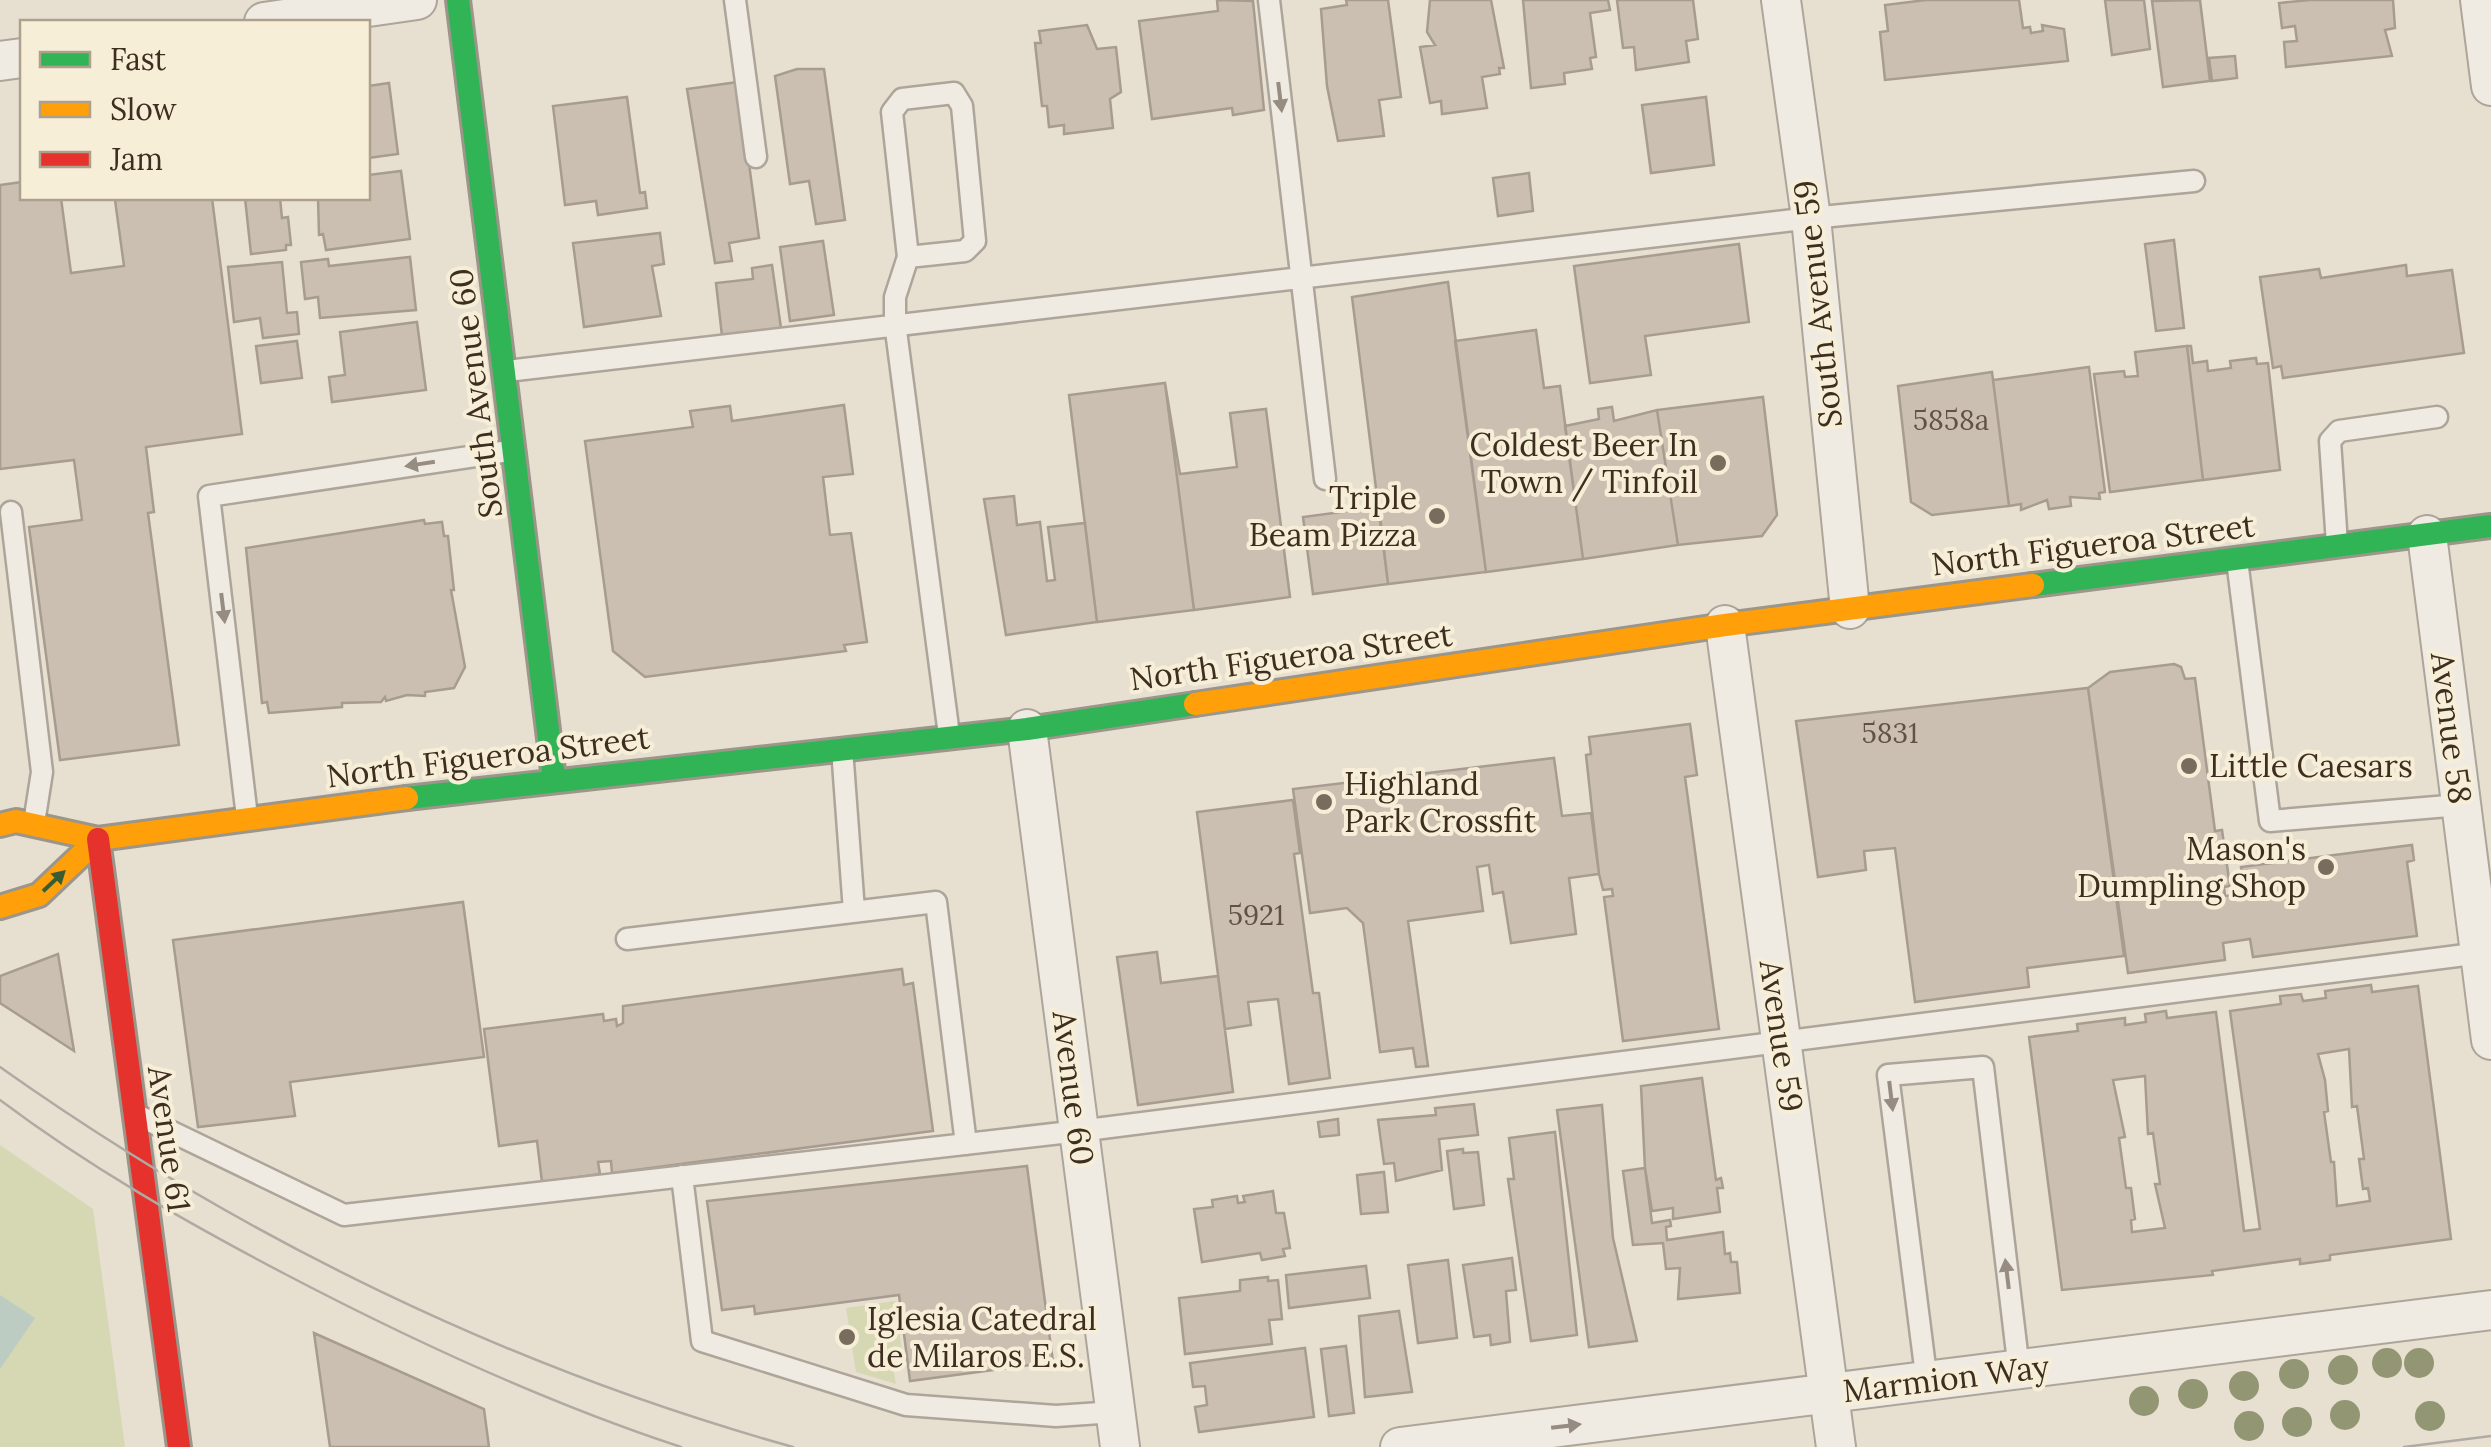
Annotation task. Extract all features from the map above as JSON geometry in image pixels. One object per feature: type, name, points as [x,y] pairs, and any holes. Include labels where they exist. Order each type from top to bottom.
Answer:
[{"type":"main road","name":"South Avenue 60","points":[[458,0],[507,371],[554,779]]},
{"type":"main road","name":"North Figueroa Street","points":[[0,825],[16,821],[98,839],[554,779],[1027,729],[1725,625],[2491,526]]},
{"type":"main road","points":[[0,907],[39,896],[98,839]]},
{"type":"main road","name":"Avenue 61","points":[[98,839],[130,1111],[141,1162],[179,1447]]},
{"type":"street","points":[[278,20],[417,0]]},
{"type":"street","name":"South Avenue 59","points":[[1781,0],[1811,218],[1850,609]]},
{"type":"street","points":[[2480,0],[2491,86]]},
{"type":"street","name":"Avenue 58","points":[[2426,535],[2460,805],[2486,953],[2491,1040]]},
{"type":"street","name":"Avenue 59","points":[[1725,625],[1836,1447]]},
{"type":"street","name":"Avenue 60","points":[[1027,729],[1117,1429]]},
{"type":"street","name":"Marmion Way","points":[[1400,1447],[2491,1310]]},
{"type":"lane","points":[[735,0],[756,157]]},
{"type":"lane","points":[[1270,0],[1325,479]]},
{"type":"lane","points":[[908,257],[965,250],[975,241],[962,106],[954,93],[902,99],[892,112],[908,257],[894,297],[895,323],[950,737]]},
{"type":"lane","points":[[507,371],[1811,218],[2194,181]]},
{"type":"lane","points":[[2338,546],[2330,440],[2339,431],[2437,417]]},
{"type":"lane","points":[[248,820],[209,496],[516,450]]},
{"type":"lane","points":[[12,512],[42,772],[33,825]]},
{"type":"lane","points":[[2237,559],[2270,821],[2460,805]]},
{"type":"lane","points":[[842,748],[854,911]]},
{"type":"lane","points":[[627,939],[936,902],[966,1144]]},
{"type":"lane","points":[[130,1111],[344,1215],[1079,1131],[1781,1039],[2486,953]]},
{"type":"lane","points":[[1927,1383],[1888,1075],[1983,1067],[2018,1370]]},
{"type":"lane","points":[[682,1176],[702,1341],[906,1405],[1056,1416],[1117,1429]]},
{"type":"green space","points":[[0,1145],[93,1209],[125,1447],[0,1447]]},
{"type":"green space","points":[[895,1301],[902,1351],[890,1352],[896,1384],[856,1372],[846,1308]]},
{"type":"shaded area","points":[[0,1295],[35,1318],[0,1369]]},
{"type":"building","points":[[1217,0],[1253,1],[1264,110],[1233,115],[1232,108],[1152,119],[1139,21],[1218,11]]},
{"type":"building","points":[[1346,0],[1388,0],[1401,97],[1379,100],[1384,136],[1338,141],[1327,86],[1321,9],[1347,5]]},
{"type":"building","points":[[1430,0],[1491,0],[1504,68],[1499,68],[1500,74],[1482,77],[1487,108],[1442,114],[1441,101],[1430,103],[1420,47],[1435,45],[1427,32]]},
{"type":"building","points":[[1523,0],[1608,0],[1610,10],[1590,13],[1596,57],[1590,58],[1592,69],[1564,73],[1565,84],[1531,88]]},
{"type":"building","points":[[1617,0],[1693,0],[1698,39],[1686,41],[1689,62],[1636,70],[1634,47],[1623,48]]},
{"type":"building","points":[[1926,0],[2019,0],[2023,28],[2030,27],[2031,33],[2043,31],[2042,25],[2064,29],[2068,61],[1885,80],[1880,32],[1888,31],[1885,5]]},
{"type":"building","points":[[2105,0],[2144,0],[2150,49],[2112,55]]},
{"type":"building","points":[[2200,0],[2210,81],[2163,87],[2152,1]]},
{"type":"building","points":[[2393,0],[2395,28],[2385,30],[2392,56],[2286,67],[2284,42],[2297,41],[2295,26],[2282,28],[2279,3]]},
{"type":"building","points":[[1087,25],[1097,49],[1116,47],[1121,92],[1110,99],[1113,128],[1064,134],[1064,125],[1049,127],[1047,106],[1042,106],[1035,43],[1041,43],[1039,31]]},
{"type":"building","points":[[2235,56],[2237,78],[2212,81],[2209,58]]},
{"type":"building","points":[[797,69],[824,69],[845,220],[816,224],[809,181],[790,184],[775,76]]},
{"type":"building","points":[[738,82],[759,238],[729,243],[732,261],[715,263],[687,89]]},
{"type":"building","points":[[389,83],[398,154],[370,158],[370,86]]},
{"type":"building","points":[[627,97],[640,193],[645,192],[647,208],[598,215],[596,201],[565,205],[553,106]]},
{"type":"building","points":[[1706,97],[1714,165],[1651,173],[1642,105]]},
{"type":"building","points":[[401,171],[410,239],[326,250],[323,234],[319,235],[318,200],[370,200],[370,175]]},
{"type":"building","points":[[1529,173],[1533,211],[1498,216],[1493,178]]},
{"type":"building","points":[[20,182],[20,200],[61,200],[71,273],[124,266],[115,200],[212,200],[242,434],[146,447],[154,512],[148,513],[179,745],[60,760],[29,527],[82,520],[74,460],[0,469],[0,185]]},
{"type":"building","points":[[245,200],[280,200],[282,218],[288,217],[291,245],[286,245],[286,250],[251,254]]},
{"type":"building","points":[[660,233],[664,264],[652,266],[661,316],[584,327],[573,243]]},
{"type":"building","points":[[2174,240],[2184,328],[2156,331],[2145,244]]},
{"type":"building","points":[[823,241],[834,315],[790,321],[780,247]]},
{"type":"building","points":[[1739,244],[1749,322],[1645,336],[1651,375],[1590,383],[1574,266]]},
{"type":"building","points":[[410,257],[416,310],[320,318],[318,297],[305,299],[301,262],[328,259],[329,266]]},
{"type":"building","points":[[282,262],[287,313],[297,312],[299,334],[263,338],[260,318],[234,322],[228,267]]},
{"type":"building","points":[[772,265],[781,328],[722,336],[716,283],[753,279],[752,268]]},
{"type":"building","points":[[2406,265],[2407,276],[2452,270],[2464,353],[2283,378],[2281,366],[2273,368],[2260,277],[2319,269],[2321,278]]},
{"type":"building","points":[[1448,282],[1486,572],[1388,584],[1352,297]]},
{"type":"building","points":[[417,322],[426,390],[332,402],[329,377],[345,375],[340,332]]},
{"type":"building","points":[[1536,330],[1544,388],[1560,386],[1583,559],[1486,572],[1455,341]]},
{"type":"building","points":[[297,341],[302,378],[261,383],[256,346]]},
{"type":"building","points":[[2187,346],[2203,480],[2110,492],[2094,374],[2124,371],[2125,377],[2138,376],[2135,352]]},
{"type":"building","points":[[2187,346],[2191,346],[2193,363],[2207,361],[2208,371],[2231,368],[2230,361],[2256,358],[2257,364],[2268,363],[2280,470],[2203,480]]},
{"type":"building","points":[[2089,367],[2105,492],[2099,493],[2100,499],[2070,497],[2071,506],[2049,509],[2047,500],[2021,510],[2021,504],[2009,506],[1993,380]]},
{"type":"building","points":[[1992,372],[2009,506],[1932,515],[1911,502],[1898,386]]},
{"type":"building","points":[[1165,383],[1194,610],[1097,622],[1069,395]]},
{"type":"building","points":[[1165,383],[1180,474],[1237,467],[1230,413],[1266,409],[1290,597],[1194,610]]},
{"type":"building","name":"Coldest Beer In Town / Tinfoil","points":[[1763,397],[1777,515],[1762,536],[1678,545],[1657,410]]},
{"type":"building","points":[[844,405],[853,474],[823,477],[830,535],[851,533],[867,642],[844,645],[846,651],[645,677],[613,651],[585,441],[693,427],[690,411],[730,406],[732,421]]},
{"type":"building","points":[[1612,407],[1614,421],[1657,410],[1678,545],[1583,559],[1565,426],[1599,419],[1598,409]]},
{"type":"building","points":[[1014,496],[1017,525],[1040,522],[1047,581],[1055,580],[1048,527],[1085,523],[1097,622],[1006,635],[984,499]]},
{"type":"building","points":[[1379,507],[1388,584],[1313,594],[1303,517]]},
{"type":"building","points":[[424,520],[425,524],[442,522],[444,536],[448,536],[451,590],[465,667],[454,688],[425,692],[425,696],[407,695],[386,701],[385,697],[381,702],[269,713],[267,702],[262,703],[246,548]]},
{"type":"building","points":[[2174,664],[2181,667],[2185,679],[2195,678],[2215,831],[2222,830],[2230,886],[2224,887],[2225,896],[2245,894],[2241,867],[2412,845],[2414,860],[2407,862],[2417,936],[2253,957],[2250,939],[2223,943],[2225,960],[2128,973],[2088,688],[2110,672]]},
{"type":"building","points":[[2088,688],[2124,956],[2027,968],[2029,987],[1915,1002],[1895,848],[1864,851],[1866,870],[1818,877],[1796,721]]},
{"type":"building","points":[[1690,724],[1697,775],[1685,777],[1719,1029],[1623,1041],[1604,897],[1613,896],[1612,889],[1603,890],[1599,874],[1586,755],[1591,754],[1589,737]]},
{"type":"building","points":[[1554,758],[1562,816],[1591,813],[1599,874],[1569,878],[1576,934],[1511,943],[1503,892],[1493,894],[1489,865],[1477,867],[1483,911],[1408,921],[1428,1066],[1416,1067],[1413,1048],[1380,1052],[1363,923],[1347,908],[1310,913],[1293,789]]},
{"type":"building","points":[[1293,800],[1300,853],[1294,854],[1313,993],[1319,993],[1330,1078],[1289,1084],[1278,999],[1248,1002],[1251,1025],[1225,1029],[1197,812]]},
{"type":"building","points":[[463,902],[484,1057],[290,1082],[295,1116],[198,1127],[173,940]]},
{"type":"building","points":[[1157,952],[1161,983],[1218,976],[1233,1092],[1138,1105],[1117,957]]},
{"type":"building","points":[[58,954],[74,1051],[0,1003],[0,976]]},
{"type":"building","points":[[902,969],[904,985],[913,983],[933,1131],[612,1173],[611,1161],[598,1162],[600,1174],[542,1182],[537,1141],[499,1146],[484,1029],[603,1014],[604,1021],[616,1019],[617,1026],[623,1023],[623,1006]]},
{"type":"building","points":[[2371,985],[2372,992],[2418,986],[2451,1239],[2330,1255],[2330,1260],[2300,1264],[2300,1259],[2212,1271],[2213,1275],[2062,1290],[2029,1037],[2078,1031],[2077,1024],[2125,1018],[2125,1025],[2146,1022],[2145,1014],[2166,1011],[2167,1018],[2216,1012],[2244,1231],[2260,1229],[2230,1011],[2281,1004],[2280,996],[2301,994],[2303,1001],[2326,998],[2325,991]],"holes":[[[2349,1049],[2352,1107],[2357,1106],[2364,1159],[2359,1159],[2363,1189],[2368,1188],[2370,1201],[2337,1206],[2334,1162],[2324,1112],[2328,1111],[2325,1080],[2318,1054]],[[2145,1076],[2148,1134],[2153,1133],[2160,1184],[2155,1184],[2165,1228],[2132,1232],[2131,1220],[2135,1219],[2131,1188],[2126,1188],[2119,1138],[2125,1137],[2113,1080]]]},
{"type":"building","points":[[1702,1078],[1716,1180],[1721,1178],[1723,1188],[1717,1188],[1720,1212],[1673,1219],[1673,1208],[1652,1211],[1645,1168],[1641,1086]]},
{"type":"building","points":[[1474,1104],[1478,1135],[1439,1139],[1442,1170],[1396,1181],[1394,1163],[1384,1164],[1378,1120],[1436,1115],[1435,1108]]},
{"type":"building","points":[[1602,1105],[1613,1238],[1637,1341],[1589,1347],[1557,1110]]},
{"type":"building","points":[[1338,1119],[1339,1135],[1320,1137],[1318,1122]]},
{"type":"building","points":[[1555,1132],[1577,1335],[1531,1341],[1508,1179],[1514,1179],[1509,1138]]},
{"type":"building","points":[[1463,1149],[1463,1153],[1478,1152],[1484,1205],[1454,1209],[1447,1151]]},
{"type":"building","points":[[1027,1166],[1053,1362],[910,1381],[899,1295],[755,1314],[754,1306],[722,1310],[707,1201]]},
{"type":"building","points":[[1645,1168],[1652,1223],[1670,1220],[1667,1240],[1723,1232],[1725,1254],[1730,1253],[1731,1262],[1737,1262],[1740,1293],[1678,1299],[1680,1268],[1666,1269],[1663,1243],[1633,1245],[1623,1171]]},
{"type":"building","points":[[1384,1172],[1388,1212],[1361,1214],[1357,1175]]},
{"type":"building","points":[[1273,1191],[1276,1213],[1284,1213],[1290,1248],[1283,1249],[1285,1256],[1262,1260],[1260,1253],[1202,1262],[1194,1209],[1213,1207],[1212,1200],[1237,1196],[1238,1203],[1245,1202],[1243,1196]]},
{"type":"building","points":[[1512,1258],[1516,1290],[1506,1291],[1510,1342],[1491,1345],[1490,1335],[1474,1337],[1463,1265]]},
{"type":"building","points":[[1448,1260],[1457,1338],[1418,1343],[1408,1265]]},
{"type":"building","points":[[1366,1266],[1370,1298],[1289,1308],[1286,1275]]},
{"type":"building","points":[[1268,1277],[1268,1281],[1278,1280],[1282,1319],[1269,1320],[1272,1344],[1185,1354],[1179,1298],[1240,1291],[1240,1280]]},
{"type":"building","points":[[1399,1311],[1412,1392],[1365,1397],[1359,1316]]},
{"type":"building","points":[[314,1333],[484,1409],[489,1447],[330,1447]]},
{"type":"building","points":[[1346,1346],[1354,1413],[1329,1416],[1321,1349]]},
{"type":"building","points":[[1305,1348],[1314,1417],[1199,1432],[1195,1407],[1207,1405],[1205,1386],[1193,1387],[1190,1363]]},
{"type":"tram line","points":[[0,1067],[185,1187],[380,1291],[583,1378],[793,1447]]},
{"type":"tram line","points":[[0,1100],[139,1193],[333,1299],[529,1390],[681,1447]]},
{"type":"tram line","points":[[2404,1447],[2491,1436]]},
{"type":"traffic: fast","points":[[458,0],[554,779]]},
{"type":"traffic: fast","points":[[2033,585],[2491,526]]},
{"type":"traffic: fast","points":[[407,798],[1027,729],[1195,704]]},
{"type":"traffic: slow","points":[[1195,704],[1725,625],[2033,585]]},
{"type":"traffic: slow","points":[[0,825],[16,821],[98,839],[407,798]]},
{"type":"traffic: slow","points":[[0,907],[39,895],[98,839]]},
{"type":"traffic: jam","points":[[98,839],[179,1447]]},
{"type":"place","name":"Coldest Beer In Town / Tinfoil","points":[[1718,463]]},
{"type":"place","name":"Triple Beam Pizza","points":[[1437,516]]},
{"type":"place","name":"Little Caesars","points":[[2189,766]]},
{"type":"place","name":"Highland Park Crossfit","points":[[1324,802]]},
{"type":"place","name":"Mason's Dumpling Shop","points":[[2326,867]]},
{"type":"place","name":"Iglesia Catedral de Milaros E.S.","points":[[847,1337]]}]
